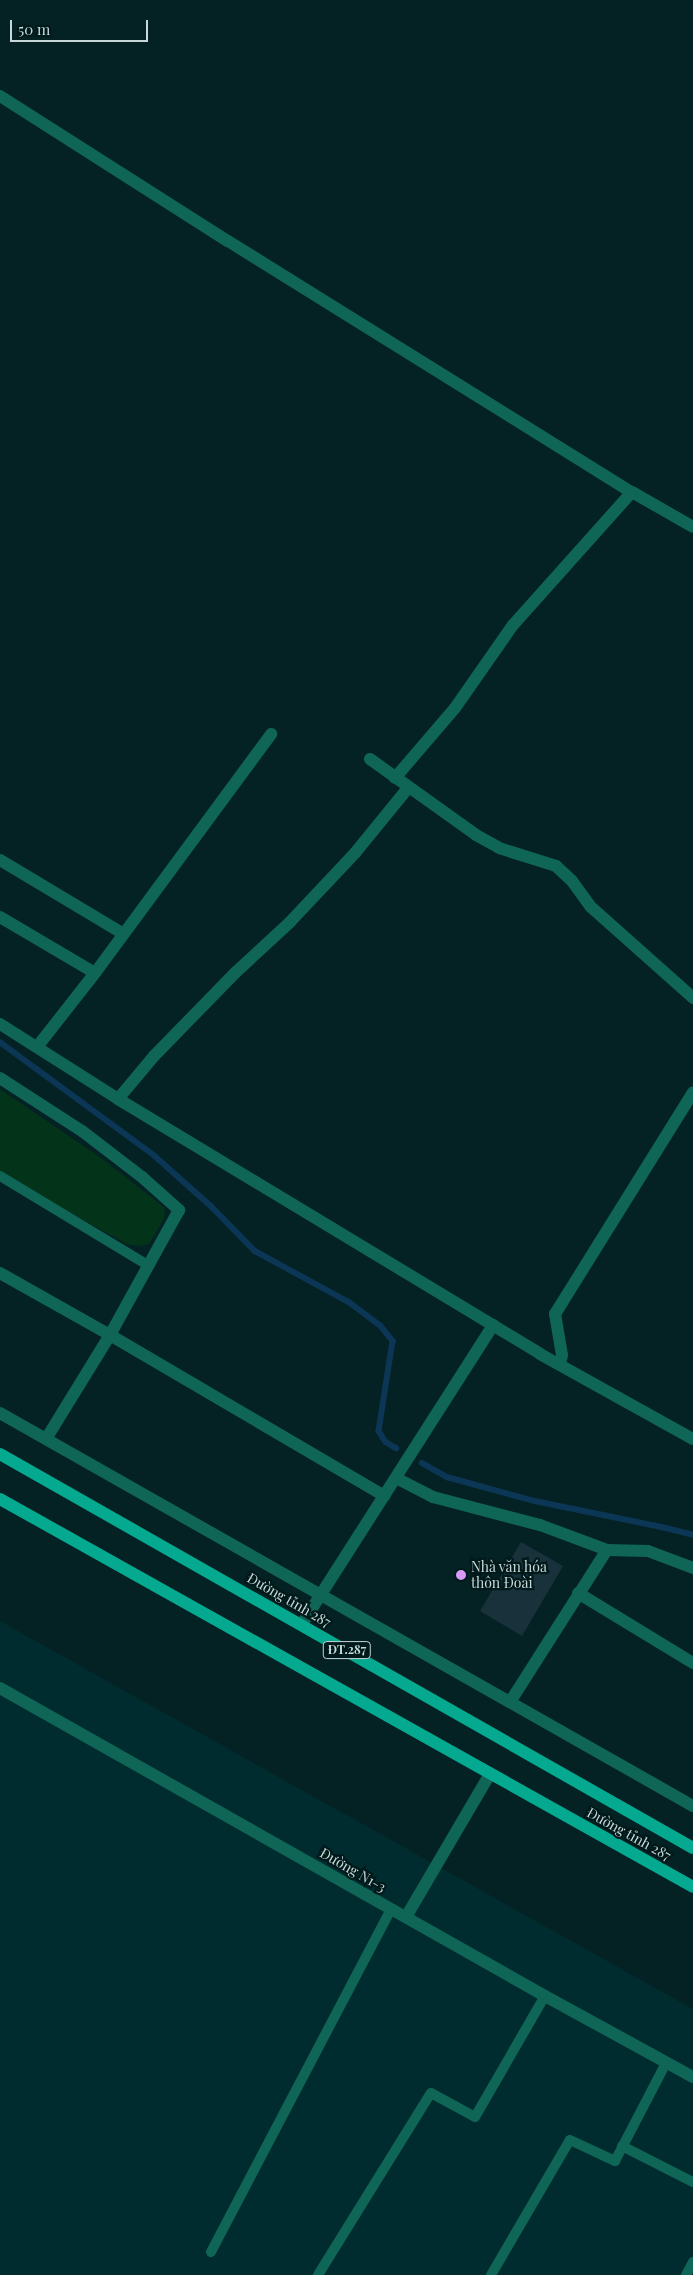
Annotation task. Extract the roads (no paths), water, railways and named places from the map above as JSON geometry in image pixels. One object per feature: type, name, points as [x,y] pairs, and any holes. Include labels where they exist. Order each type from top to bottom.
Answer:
[{"type":"main road","name":"Đường tỉnh 287","points":[[0,1454],[693,1848]]},
{"type":"main road","name":"Đường tỉnh 287","points":[[0,1499],[693,1887]]},
{"type":"street","points":[[0,96],[632,492],[693,527]]},
{"type":"street","points":[[395,778],[455,708],[513,625],[632,492]]},
{"type":"street","points":[[37,1047],[95,973],[122,933],[271,734]]},
{"type":"street","points":[[370,759],[476,835],[499,848],[556,866],[572,881],[591,907],[693,998]]},
{"type":"street","points":[[118,1099],[174,1035],[235,973],[290,922],[355,853],[408,788]]},
{"type":"street","points":[[0,860],[122,933]]},
{"type":"street","points":[[0,917],[95,973]]},
{"type":"street","points":[[0,1024],[118,1099],[493,1325],[693,1439]]},
{"type":"street","points":[[0,1078],[82,1131],[142,1177],[180,1210],[110,1335],[46,1439]]},
{"type":"street","points":[[560,1364],[562,1355],[555,1314],[693,1092]]},
{"type":"street","points":[[0,1273],[110,1335],[384,1496]]},
{"type":"street","points":[[302,1624],[493,1325]]},
{"type":"street","points":[[0,1413],[693,1806]]},
{"type":"street","points":[[396,1478],[432,1497],[540,1525],[607,1550],[648,1551],[693,1568]]},
{"type":"street","points":[[510,1702],[607,1550]]},
{"type":"street","points":[[578,1593],[693,1663]]},
{"type":"street","name":"Đường N1-3","points":[[0,1688],[545,1996],[693,2077]]},
{"type":"street","points":[[406,1917],[490,1774]]},
{"type":"lane","points":[[0,1176],[149,1266]]},
{"type":"lane","points":[[211,2252],[391,1909]]},
{"type":"lane","points":[[318,2275],[431,2093],[475,2117],[545,1996]]},
{"type":"lane","points":[[491,2275],[570,2140],[615,2162],[666,2062]]},
{"type":"lane","points":[[622,2146],[693,2182]]},
{"type":"lane","points":[[686,2275],[693,2262]]},
{"type":"waterway","points":[[0,1042],[155,1156],[211,1206],[255,1251],[349,1302],[380,1325],[393,1341],[379,1431],[386,1442],[396,1448]]},
{"type":"waterway","points":[[422,1463],[447,1477],[535,1501],[693,1535]]},
{"type":"place","name":"Nhà văn hóa thôn Đoài","points":[[461,1575]]}]
